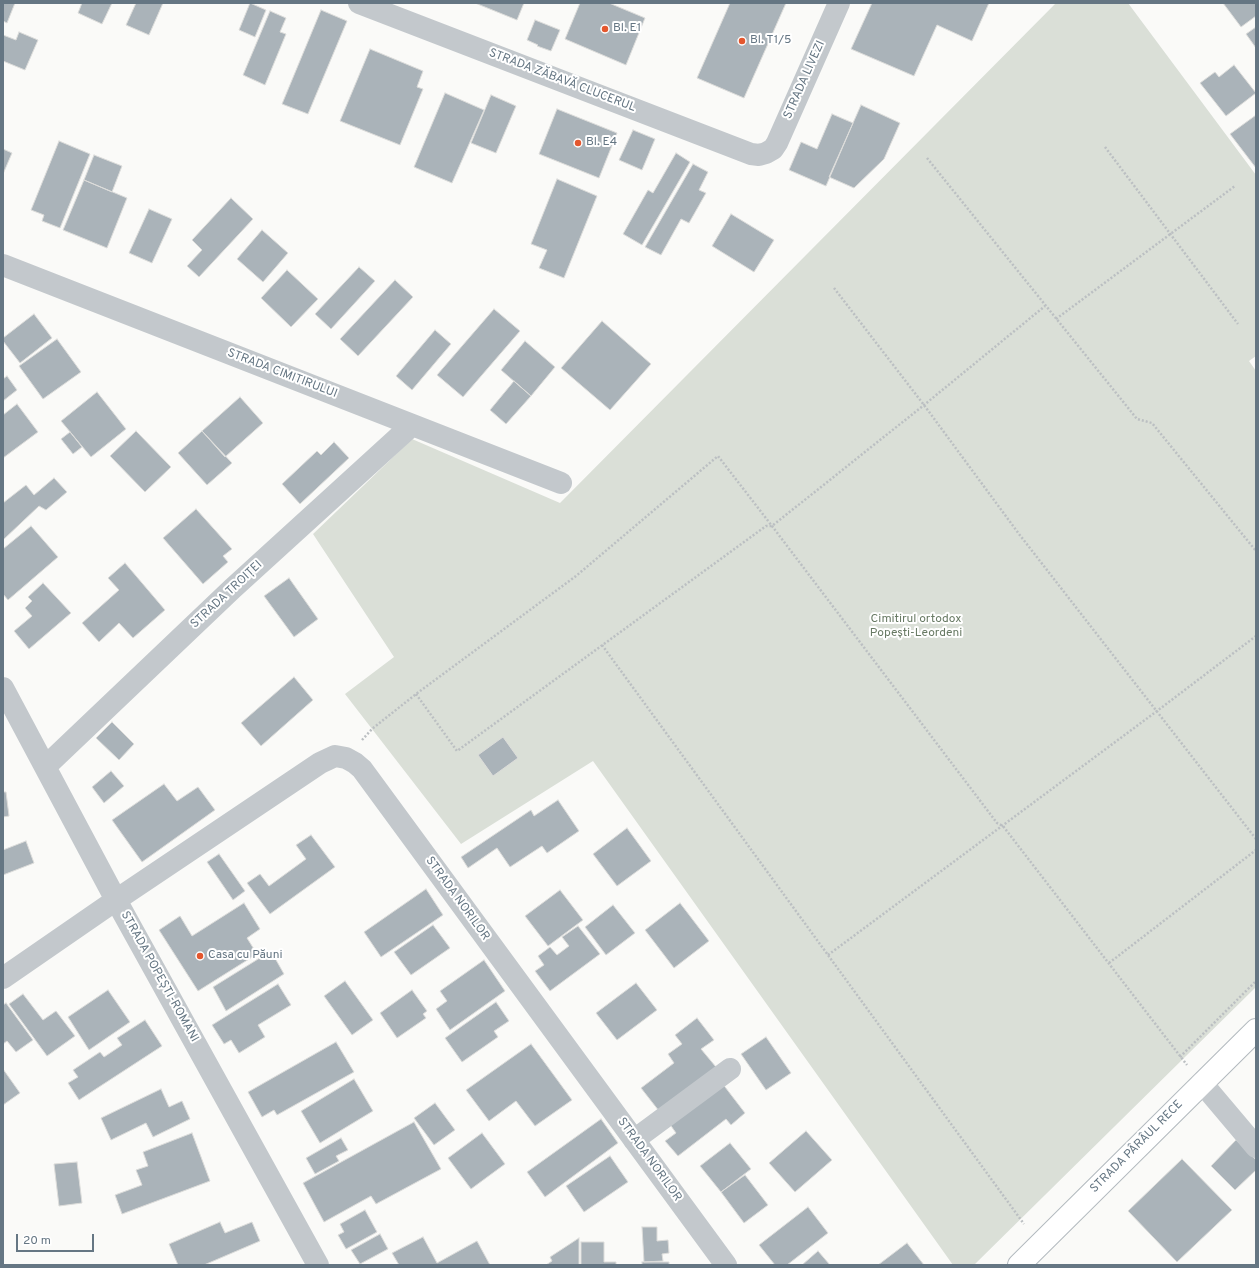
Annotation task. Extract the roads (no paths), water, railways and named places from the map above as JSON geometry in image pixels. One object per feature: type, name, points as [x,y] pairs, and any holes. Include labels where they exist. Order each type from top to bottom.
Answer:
[{"type":"street","name":"STRADA ZĂBAVĂ CLUCERUL","points":[[358,3],[751,154],[759,155],[766,153]]},
{"type":"street","name":"STRADA LIVEZI","points":[[766,153],[773,149],[777,143],[839,3]]},
{"type":"street","name":"STRADA CIMITIRULUI","points":[[3,265],[561,483]]},
{"type":"street","name":"STRADA TROIȚEI","points":[[45,767],[232,589],[412,425]]},
{"type":"street","name":"STRADA POPEȘTI-ROMANI","points":[[3,688],[116,900],[318,1265]]},
{"type":"street","name":"STRADA NORILOR","points":[[116,900],[320,763],[335,756],[346,758],[355,762],[362,769],[726,1265]]},
{"type":"street","points":[[3,978],[116,900]]},
{"type":"street","name":"STRADA PÂRÂUL RECE","points":[[1019,1265],[1256,1030]]},
{"type":"street","points":[[634,1140],[730,1069]]},
{"type":"street","points":[[1202,1083],[1256,1147]]},
{"type":"place","name":"Bl. E1","points":[[605,29]]},
{"type":"place","name":"Bl. T1/5","points":[[742,41]]},
{"type":"place","name":"Bl. E4","points":[[578,143]]},
{"type":"place","name":"Casa cu Păuni","points":[[200,956]]},
{"type":"park label","name":"Cimitirul ortodox Popești-Leordeni","points":[[916,627]]}]
